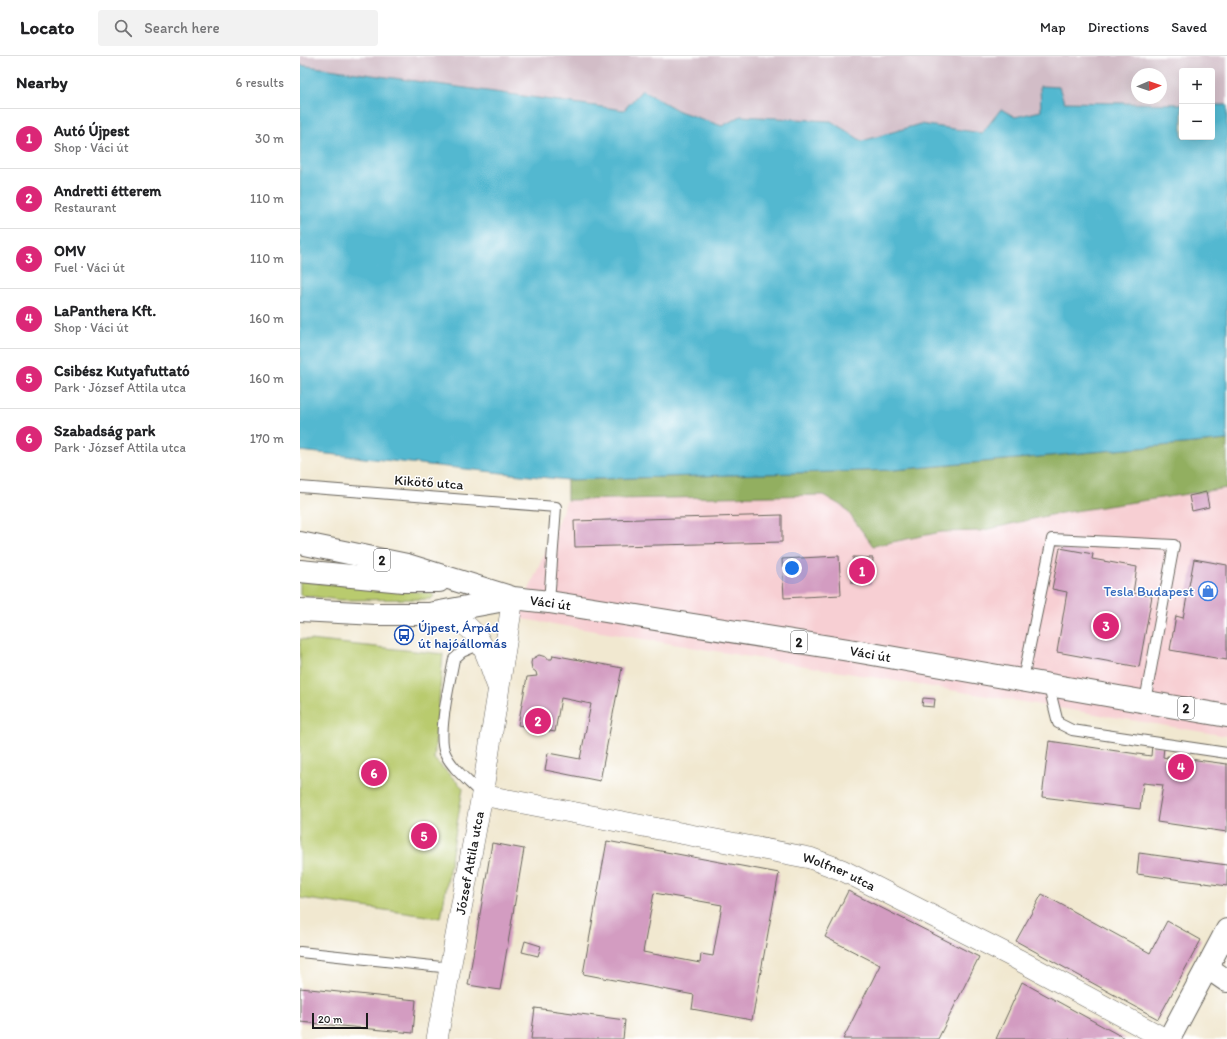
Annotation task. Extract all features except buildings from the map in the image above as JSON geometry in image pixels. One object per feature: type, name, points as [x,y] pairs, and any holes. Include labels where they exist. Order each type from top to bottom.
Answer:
[{"type":"main road","name":"Váci út","points":[[300,543],[407,565],[513,598],[549,602],[1048,683],[1227,716]]},
{"type":"main road","points":[[300,571],[403,581],[462,582]]},
{"type":"main road","name":"Váci út","points":[[300,610],[377,614],[429,614],[513,598]]},
{"type":"main road","points":[[1169,1039],[1227,930]]},
{"type":"main road","points":[[1208,968],[1227,981]]},
{"type":"street","name":"József Attila utca","points":[[437,1039],[482,795],[513,598]]},
{"type":"street","name":"József Attila utca","points":[[429,614],[464,624],[472,631],[481,644],[498,687]]},
{"type":"street","name":"Wolfner utca","points":[[482,795],[810,858],[849,874],[1017,959],[1165,1039]]},
{"type":"lane","name":"Kikötő utca","points":[[300,487],[474,499],[556,507],[549,602]]},
{"type":"lane","points":[[1023,679],[1052,539],[1174,545],[1145,701]]},
{"type":"lane","points":[[481,644],[462,652],[454,659],[441,737],[444,752],[450,762],[482,795]]},
{"type":"lane","points":[[1048,683],[1058,723],[1072,730],[1227,752]]},
{"type":"lane","points":[[300,952],[451,968]]},
{"type":"shaded area","points":[[300,56],[1227,56],[1227,105],[1215,105],[1215,68],[1179,68],[1179,104],[1167,104],[1167,68],[1131,68],[1131,103],[1063,102],[1040,87],[1041,111],[1015,117],[1001,109],[982,133],[920,124],[861,141],[831,121],[741,116],[722,126],[679,111],[642,90],[624,110],[300,65]]},
{"type":"shaded area","points":[[1227,488],[1227,736],[517,618],[567,500],[823,495],[845,508],[873,546],[941,532],[980,531],[1055,514]]},
{"type":"green space","points":[[1227,440],[1227,488],[1055,514],[980,531],[941,532],[873,546],[845,508],[823,495],[567,500],[567,480],[894,470]]},
{"type":"green space","points":[[300,581],[431,593],[434,596],[431,599],[340,600],[300,595]]},
{"type":"green space","points":[[300,639],[443,654],[434,759],[463,788],[441,918],[300,898]]},
{"type":"water","points":[[300,65],[624,110],[642,90],[679,111],[722,126],[741,116],[831,121],[862,141],[920,124],[982,133],[1001,109],[1015,117],[1041,111],[1040,86],[1059,87],[1064,102],[1179,104],[1179,140],[1215,140],[1215,105],[1227,105],[1227,440],[894,470],[567,480],[300,451]]},
{"type":"place","name":"Autó Újpest","points":[[862,571]]},
{"type":"place","name":"Tesla Budapest","points":[[1208,591]]},
{"type":"place","name":"OMV","points":[[1106,626]]},
{"type":"place","name":"Újpest, Árpád út hajóállomás","points":[[404,635]]},
{"type":"place","name":"Andretti étterem","points":[[538,721]]},
{"type":"place","name":"LaPanthera Kft.","points":[[1181,767]]},
{"type":"place","name":"Szabadság park","points":[[374,773]]},
{"type":"place","name":"Csibész Kutyafuttató","points":[[424,836]]}]
